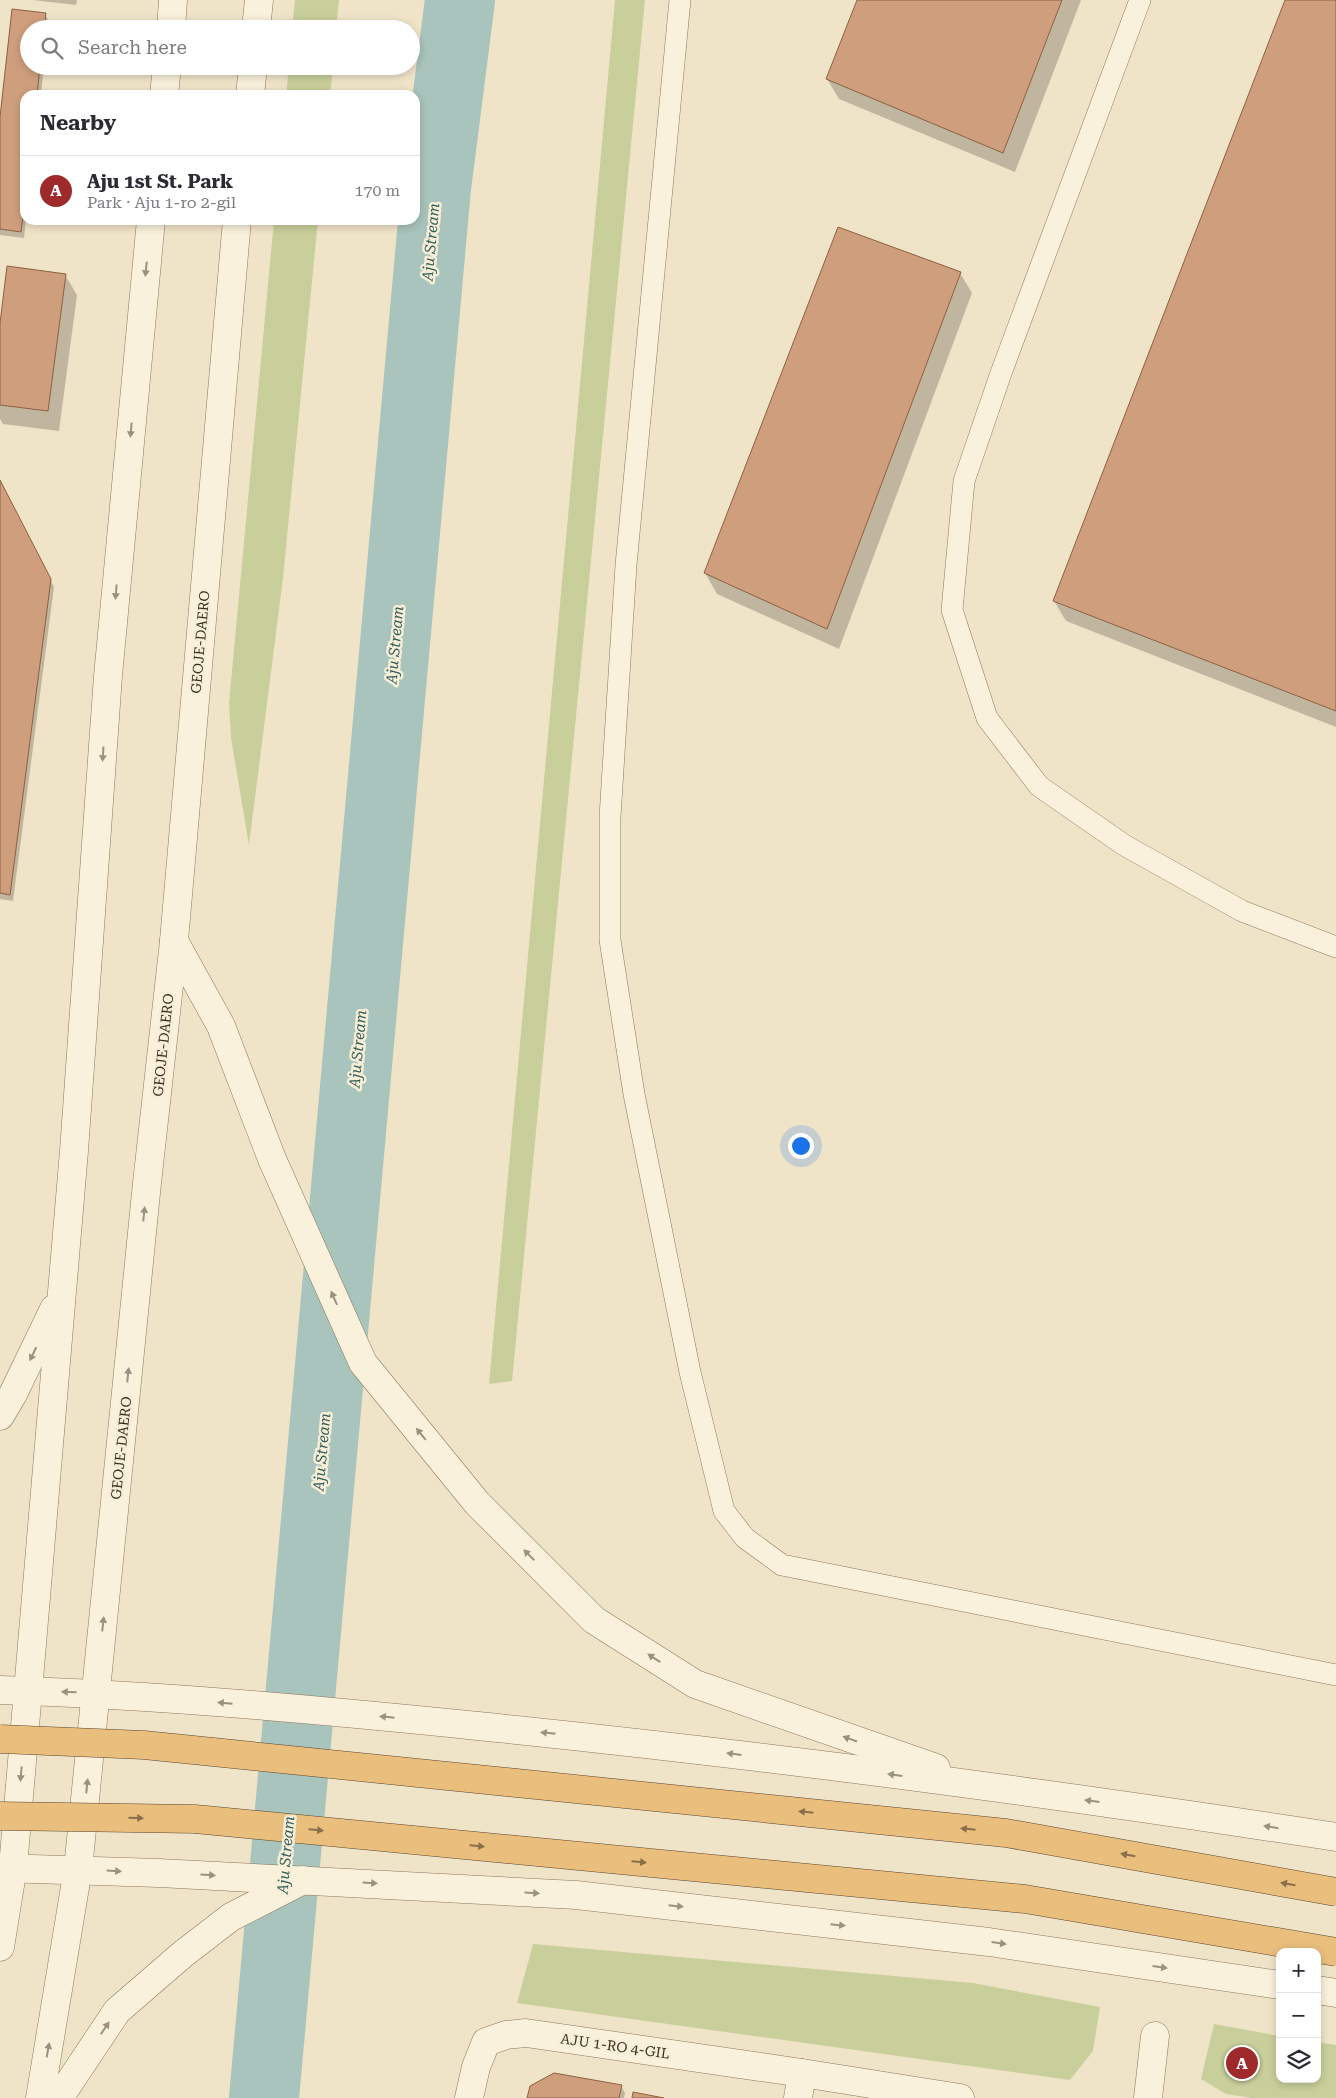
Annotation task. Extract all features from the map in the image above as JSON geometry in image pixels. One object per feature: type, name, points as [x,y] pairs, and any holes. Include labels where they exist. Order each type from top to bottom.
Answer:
[{"type":"highway","points":[[0,1739],[144,1745],[1006,1833],[1336,1892]]},
{"type":"highway","points":[[0,1816],[195,1819],[1025,1899],[1336,1952]]},
{"type":"street","points":[[172,20],[174,0]]},
{"type":"street","points":[[257,20],[259,0]]},
{"type":"street","points":[[165,90],[166,75]]},
{"type":"street","points":[[250,90],[251,75]]},
{"type":"street","points":[[0,1947],[6,1868],[28,1691],[62,1294],[108,676],[151,225]]},
{"type":"street","name":"GEOJE-DAERO","points":[[40,2098],[78,1869],[147,1183],[174,941],[237,225]]},
{"type":"street","points":[[174,941],[221,1026],[272,1159],[363,1363],[477,1503],[594,1620],[695,1684],[996,1789]]},
{"type":"street","points":[[0,1416],[13,1394],[62,1294]]},
{"type":"street","points":[[0,1690],[96,1693],[342,1713],[597,1738],[787,1760],[1156,1809],[1336,1837]]},
{"type":"street","points":[[6,1868],[78,1869],[576,1895],[989,1942],[1276,1984]]},
{"type":"street","points":[[59,2098],[117,2012],[182,1954],[231,1917],[305,1880]]},
{"type":"street","points":[[1321,1991],[1336,1993]]},
{"type":"street","name":"AJU 1-RO 4-GIL","points":[[469,2098],[476,2067],[486,2042],[506,2035],[526,2033],[800,2086]]},
{"type":"street","points":[[1148,2098],[1155,2036]]},
{"type":"street","points":[[800,2086],[960,2098]]},
{"type":"lane","points":[[680,0],[626,565],[610,817],[610,940],[634,1094],[690,1372],[724,1511],[746,1538],[782,1565],[1336,1675]]},
{"type":"lane","points":[[1140,0],[1001,373],[964,481],[952,610],[987,718],[1039,786],[1124,845],[1242,911],[1336,947]]},
{"type":"green space","points":[[295,0],[339,0],[337,20],[293,20]]},
{"type":"green space","points":[[615,0],[645,0],[512,1381],[489,1384]]},
{"type":"green space","points":[[288,75],[332,75],[331,90],[287,90]]},
{"type":"green space","points":[[274,225],[318,225],[283,578],[249,845],[231,738],[229,703]]},
{"type":"green space","points":[[533,1944],[973,1983],[1100,2007],[1093,2051],[1070,2080],[517,2003]]},
{"type":"green space","points":[[1214,2024],[1276,2035],[1276,2083],[1321,2083],[1321,2043],[1336,2045],[1336,2098],[1252,2098],[1226,2094],[1201,2079]]},
{"type":"building","points":[[857,0],[1062,0],[1003,153],[826,79]]},
{"type":"building","points":[[1285,0],[1336,0],[1336,711],[1053,601]]},
{"type":"building","points":[[12,9],[46,13],[45,20],[20,20],[20,75],[39,75],[38,90],[20,90],[21,232],[0,229],[0,117]]},
{"type":"building","points":[[838,227],[961,272],[827,629],[704,573]]},
{"type":"building","points":[[7,266],[66,274],[48,411],[0,405],[0,323]]},
{"type":"building","points":[[0,480],[51,579],[10,895],[0,893]]},
{"type":"building","points":[[554,2073],[622,2085],[619,2098],[527,2098],[530,2086]]},
{"type":"building","points":[[633,2092],[664,2098],[632,2098]]},
{"type":"waterway","name":"Aju Stream","points":[[264,2098],[436,188],[460,0]]},
{"type":"place","name":"Aju 1st St. Park","points":[[1242,2063]]}]
